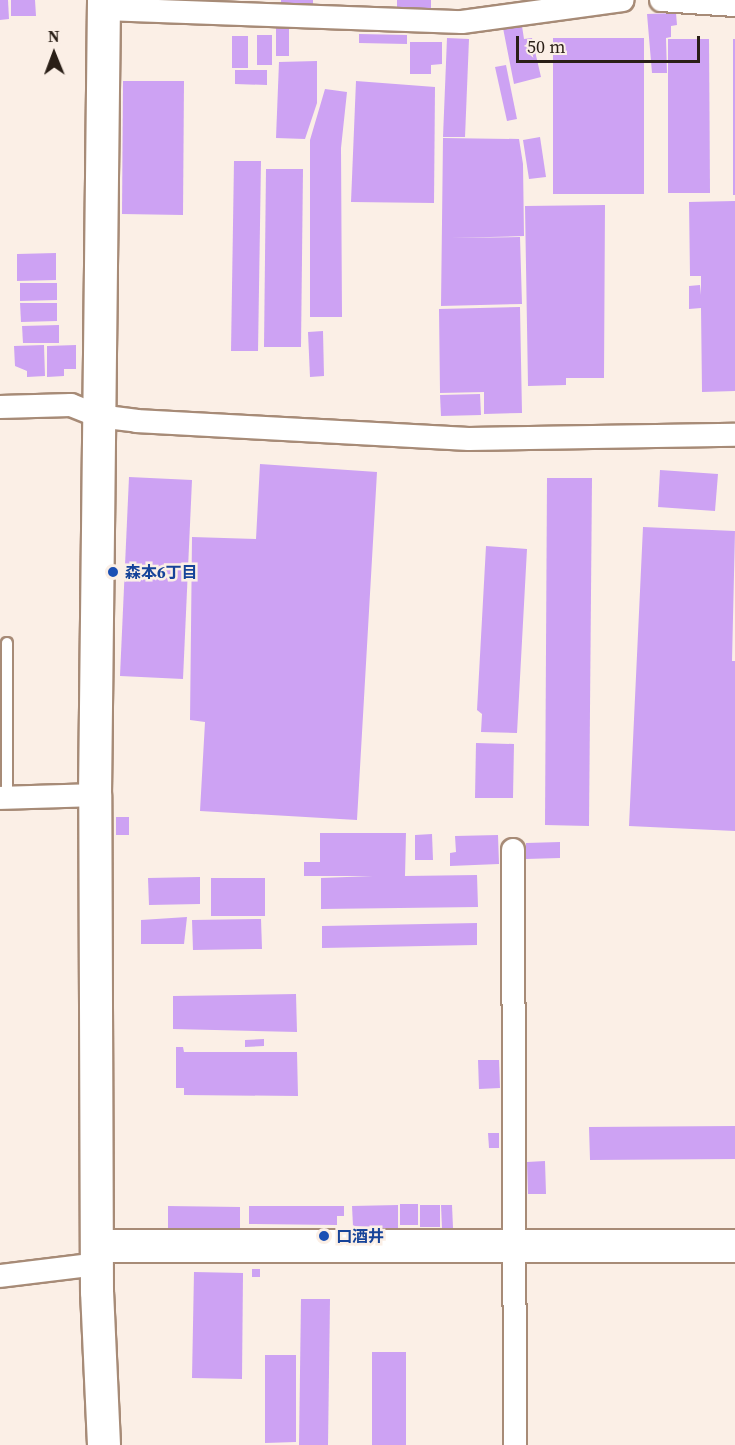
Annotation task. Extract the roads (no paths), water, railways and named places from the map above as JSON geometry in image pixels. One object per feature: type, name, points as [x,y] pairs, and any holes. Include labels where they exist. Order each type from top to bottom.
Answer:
[{"type":"street","points":[[104,1445],[98,1255],[95,795],[104,5],[462,22],[622,0]]},
{"type":"street","points":[[661,0],[735,4]]},
{"type":"street","points":[[0,407],[71,405],[98,416],[136,421],[469,439],[735,435]]},
{"type":"street","points":[[4,798],[95,795]]},
{"type":"street","points":[[513,850],[515,1445]]},
{"type":"street","points":[[0,1276],[98,1255],[514,1245],[735,1246]]},
{"type":"lane","points":[[4,798],[8,643]]},
{"type":"place","name":"森本6丁目","points":[[113,572]]},
{"type":"place","name":"口酒井","points":[[324,1236]]}]
